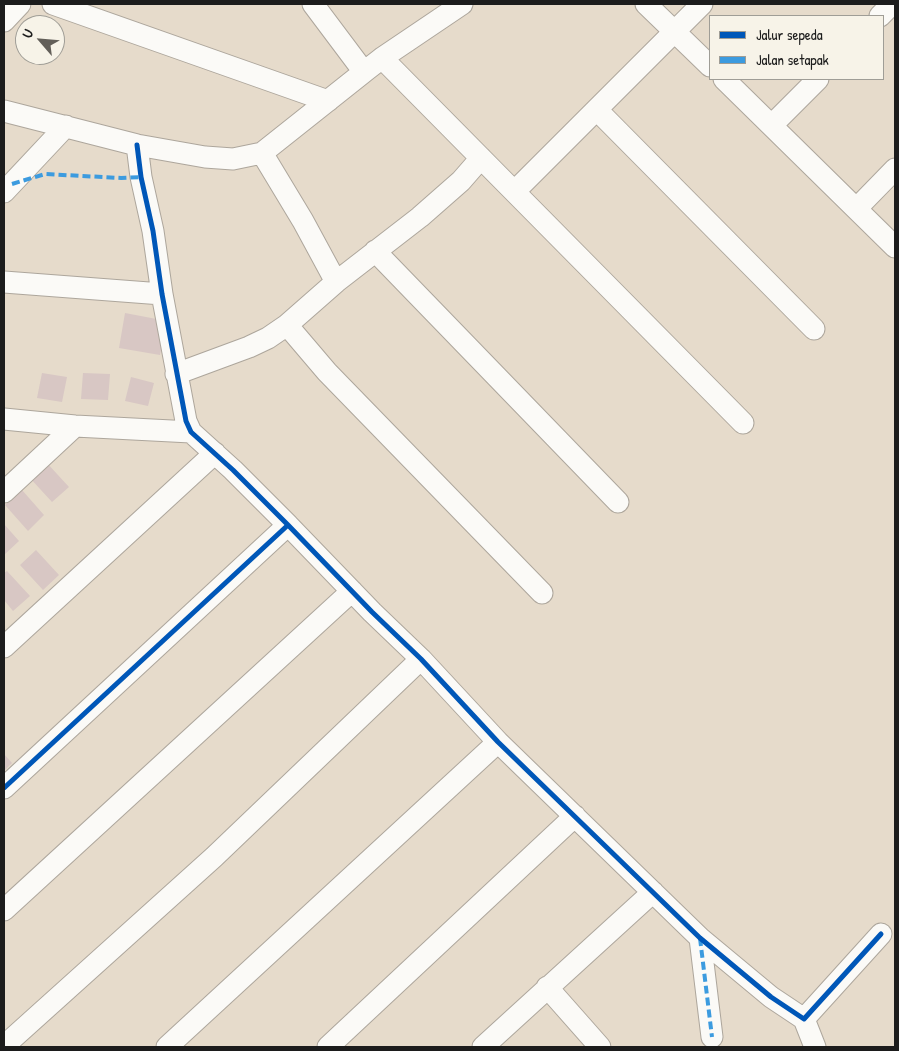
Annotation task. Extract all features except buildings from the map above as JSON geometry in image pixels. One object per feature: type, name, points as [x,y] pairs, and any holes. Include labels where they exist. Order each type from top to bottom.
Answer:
[{"type":"street","points":[[4,21],[20,4]]},
{"type":"street","points":[[53,4],[328,101]]},
{"type":"street","points":[[313,4],[364,72]]},
{"type":"street","points":[[646,4],[709,65]]},
{"type":"street","points":[[516,192],[702,4]]},
{"type":"street","points":[[881,15],[892,4]]},
{"type":"street","points":[[4,111],[137,145],[205,157],[233,159],[262,153],[382,58],[454,6]]},
{"type":"street","points":[[382,58],[743,423]]},
{"type":"street","points":[[725,80],[895,247]]},
{"type":"street","points":[[772,125],[817,80]]},
{"type":"street","points":[[597,110],[814,329]]},
{"type":"street","points":[[4,192],[66,126]]},
{"type":"street","points":[[137,145],[176,374],[184,415],[191,432],[288,525],[420,659],[498,742],[700,938],[771,996],[804,1019],[815,1047]]},
{"type":"street","points":[[262,153],[336,282]]},
{"type":"street","points":[[176,374],[268,338],[287,325],[336,282],[420,217],[454,187],[481,158]]},
{"type":"street","points":[[857,208],[895,169]]},
{"type":"street","points":[[375,251],[618,502]]},
{"type":"street","points":[[4,282],[162,294]]},
{"type":"street","points":[[287,325],[326,372],[542,593]]},
{"type":"street","points":[[4,419],[75,426],[191,432]]},
{"type":"street","points":[[4,492],[75,426]]},
{"type":"street","points":[[4,646],[215,453]]},
{"type":"street","points":[[4,788],[288,525]]},
{"type":"street","points":[[4,910],[132,795],[352,590]]},
{"type":"street","points":[[4,1046],[214,857],[420,659]]},
{"type":"street","points":[[167,1047],[498,742]]},
{"type":"street","points":[[328,1047],[575,816]]},
{"type":"street","points":[[483,1047],[653,892]]},
{"type":"street","points":[[804,1019],[881,934]]},
{"type":"street","points":[[700,938],[712,1037]]},
{"type":"street","points":[[547,987],[600,1047]]},
{"type":"marked path","points":[[12,184],[45,174],[121,178],[141,177]]},
{"type":"marked path","points":[[700,938],[712,1037]]},
{"type":"cycle path","points":[[4,788],[288,525],[233,470],[191,432],[186,421],[162,294],[153,231],[141,177],[137,145]]},
{"type":"cycle path","points":[[288,525],[372,612],[421,659],[498,742],[700,938],[771,997],[804,1019],[881,934]]}]
